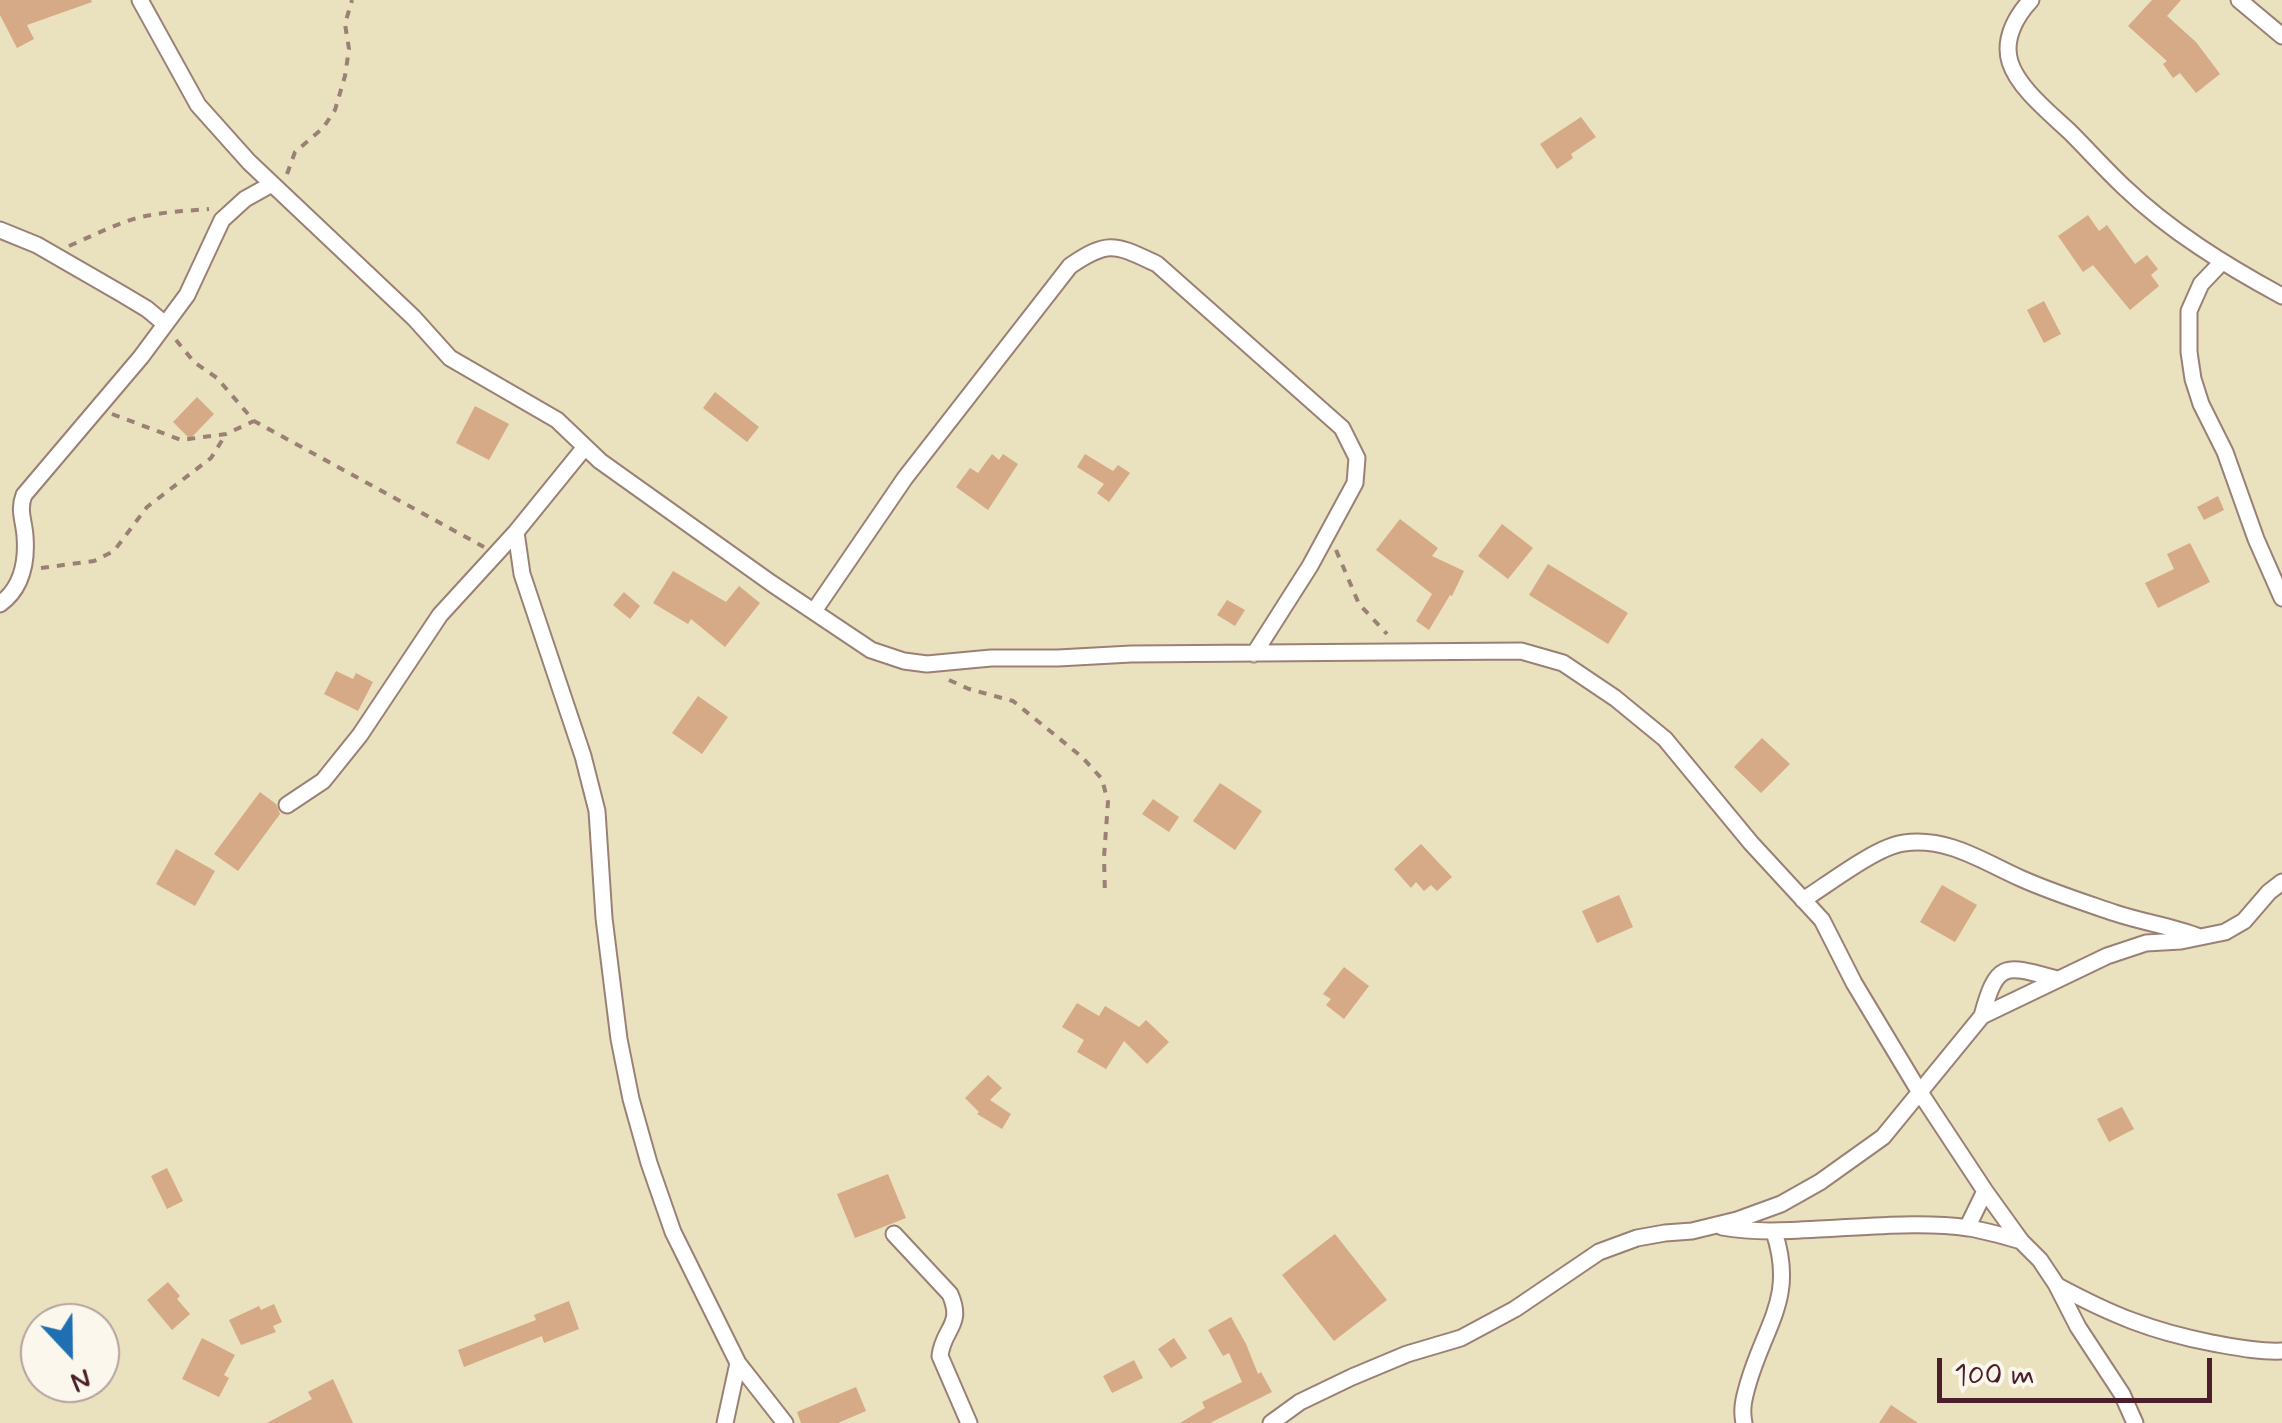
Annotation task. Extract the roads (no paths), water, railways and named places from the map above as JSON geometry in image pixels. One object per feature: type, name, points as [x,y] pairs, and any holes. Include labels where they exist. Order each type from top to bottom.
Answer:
[{"type":"street","points":[[140,0],[198,105],[450,358],[558,420],[600,461],[871,650],[904,662],[927,664],[1132,654],[1521,652],[1563,663],[1615,698],[1665,739],[1751,843],[1822,920],[1918,1091],[1985,1192],[2056,1284],[2136,1420]]},
{"type":"street","points":[[2032,0],[2009,35],[2009,60],[2014,73],[2125,188],[2222,262],[2282,296]]},
{"type":"street","points":[[2239,0],[2282,36]]},
{"type":"street","points":[[0,604],[21,580],[25,537],[20,512],[24,495],[98,409],[187,295],[222,220],[234,206],[278,189]]},
{"type":"street","points":[[0,230],[52,254],[147,309],[165,324]]},
{"type":"street","points":[[814,611],[905,478],[1070,266],[1092,250],[1120,247],[1157,264],[1342,428],[1357,458],[1355,483],[1254,654]]},
{"type":"street","points":[[2222,262],[2202,284],[2188,310],[2193,379],[2282,598]]},
{"type":"street","points":[[287,805],[323,781],[360,735],[440,615],[516,532],[585,447]]},
{"type":"street","points":[[516,532],[522,574],[583,756],[597,812],[604,918],[619,1039],[630,1100],[649,1163],[673,1232],[738,1363],[785,1423]]},
{"type":"street","points":[[1803,900],[1899,843],[1923,842],[1948,845],[2022,879],[2200,938]]},
{"type":"street","points":[[1271,1423],[1300,1402],[1352,1377],[1407,1354],[1461,1338],[1515,1309],[1599,1252],[1637,1238],[1715,1226],[1781,1204],[1820,1182],[1883,1137],[1982,1016],[2106,956],[2146,943],[2225,932],[2244,921],[2282,882]]},
{"type":"street","points":[[1982,1016],[1992,982],[2003,972],[2014,969],[2057,979]]},
{"type":"street","points":[[1966,1228],[1985,1192]]},
{"type":"street","points":[[1715,1226],[1774,1232],[1867,1227],[1966,1228],[2021,1240]]},
{"type":"street","points":[[1744,1423],[1741,1411],[1754,1364],[1781,1296],[1782,1262],[1774,1232]]},
{"type":"street","points":[[894,1234],[950,1294],[955,1305],[957,1315],[940,1356],[969,1423]]},
{"type":"street","points":[[2056,1284],[2106,1312],[2146,1327],[2238,1348],[2282,1351]]},
{"type":"street","points":[[724,1423],[738,1363]]}]
